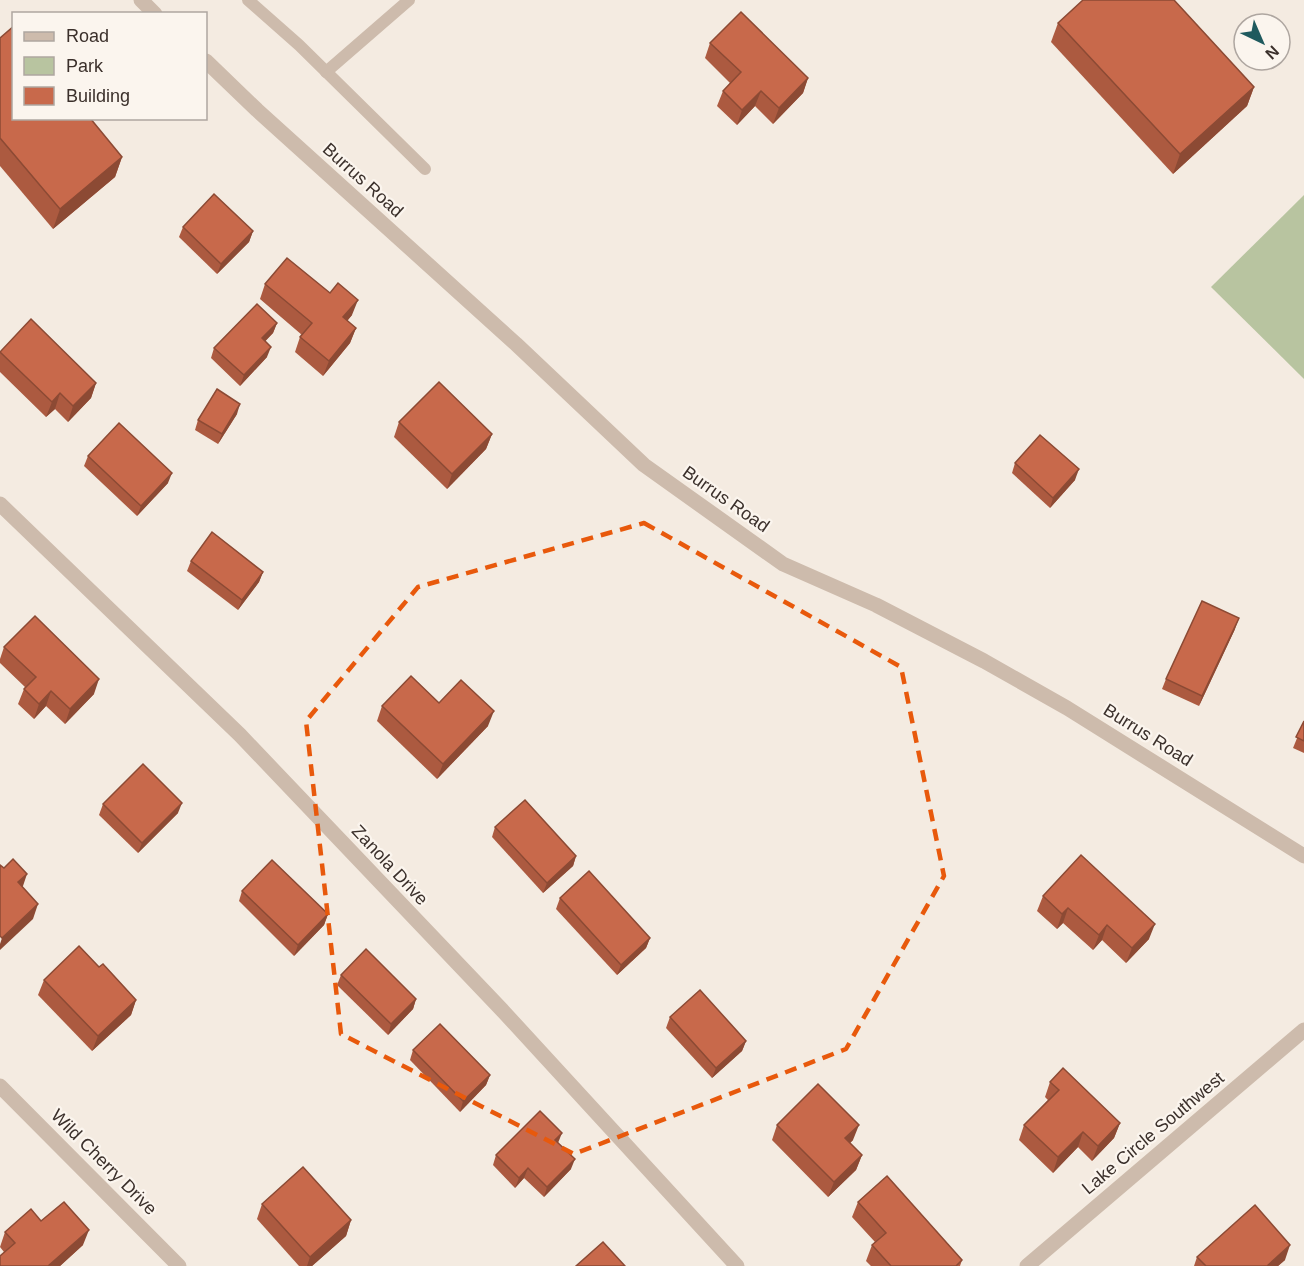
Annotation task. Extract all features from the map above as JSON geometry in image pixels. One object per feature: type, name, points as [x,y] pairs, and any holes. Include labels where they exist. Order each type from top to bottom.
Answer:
[{"type":"street","points":[[141,0],[153,12]]},
{"type":"street","name":"Burrus Road","points":[[207,62],[516,344],[644,465],[783,564],[876,605],[984,661],[1067,708],[1304,856]]},
{"type":"street","name":"Zanola Drive","points":[[0,504],[240,735],[502,1010],[737,1266]]},
{"type":"street","name":"Lake Circle Southwest","points":[[1027,1266],[1304,1030]]},
{"type":"street","name":"Wild Cherry Drive","points":[[0,1086],[179,1266]]},
{"type":"lane","points":[[248,0],[299,45],[425,169]]},
{"type":"lane","points":[[326,72],[409,0]]},
{"type":"highlighted area","points":[[644,523],[901,667],[944,876],[846,1049],[574,1154],[341,1034],[306,721],[418,587]]},
{"type":"green space","points":[[1304,195],[1304,379],[1211,287]]},
{"type":"building","points":[[1083,0],[1174,0],[1232,63],[1232,72],[1240,72],[1254,87],[1180,154],[1058,23]]},
{"type":"building","points":[[741,12],[808,78],[779,108],[761,91],[742,110],[723,91],[741,72],[710,43]]},
{"type":"building","points":[[12,28],[12,120],[92,120],[122,157],[60,209],[0,138],[0,38]]},
{"type":"building","points":[[214,194],[253,231],[221,264],[183,227]]},
{"type":"building","points":[[287,258],[330,293],[338,283],[358,300],[343,317],[356,328],[329,361],[300,337],[312,323],[265,284]]},
{"type":"building","points":[[257,304],[277,323],[262,338],[271,347],[244,375],[214,348]]},
{"type":"building","points":[[31,319],[96,383],[73,406],[60,393],[52,402],[0,352]]},
{"type":"building","points":[[439,382],[492,434],[452,474],[399,422]]},
{"type":"building","points":[[217,389],[240,404],[222,434],[198,420]]},
{"type":"building","points":[[119,423],[172,473],[141,506],[88,456]]},
{"type":"building","points":[[1040,435],[1079,469],[1053,498],[1015,463]]},
{"type":"building","points":[[212,532],[263,572],[242,600],[191,561]]},
{"type":"building","points":[[1202,601],[1239,618],[1202,696],[1166,679]]},
{"type":"building","points":[[35,616],[99,679],[70,709],[51,691],[39,704],[24,689],[36,677],[4,647]]},
{"type":"building","points":[[411,676],[439,703],[461,680],[494,711],[443,764],[382,706]]},
{"type":"building","points":[[1304,721],[1304,741],[1296,737]]},
{"type":"building","points":[[143,764],[182,803],[142,843],[103,804]]},
{"type":"building","points":[[525,800],[576,856],[547,883],[495,827]]},
{"type":"building","points":[[1081,855],[1155,924],[1132,948],[1107,925],[1099,935],[1068,908],[1062,914],[1043,896]]},
{"type":"building","points":[[13,859],[27,874],[18,882],[38,904],[2,938],[0,936],[0,865],[4,868]]},
{"type":"building","points":[[272,860],[328,914],[298,945],[242,891]]},
{"type":"building","points":[[589,871],[650,938],[621,965],[560,898]]},
{"type":"building","points":[[79,946],[99,967],[103,964],[136,1000],[98,1036],[44,980]]},
{"type":"building","points":[[366,949],[416,999],[391,1024],[341,975]]},
{"type":"building","points":[[700,990],[746,1041],[716,1068],[670,1017]]},
{"type":"building","points":[[440,1024],[490,1075],[463,1101],[413,1050]]},
{"type":"building","points":[[1063,1068],[1120,1123],[1098,1146],[1083,1132],[1058,1157],[1024,1125],[1059,1090],[1050,1082]]},
{"type":"building","points":[[818,1084],[859,1125],[845,1138],[862,1155],[834,1182],[777,1125]]},
{"type":"building","points":[[540,1111],[562,1133],[555,1140],[575,1159],[547,1187],[528,1168],[519,1178],[496,1155]]},
{"type":"building","points":[[303,1167],[351,1220],[310,1257],[262,1204]]},
{"type":"building","points":[[887,1176],[962,1260],[956,1266],[891,1266],[872,1245],[886,1233],[858,1202]]},
{"type":"building","points":[[64,1202],[89,1230],[48,1266],[0,1266],[0,1256],[15,1243],[5,1232],[31,1209],[41,1221]]},
{"type":"building","points":[[1255,1205],[1290,1245],[1267,1266],[1206,1266],[1197,1257]]},
{"type":"building","points":[[603,1242],[625,1266],[576,1266]]}]
